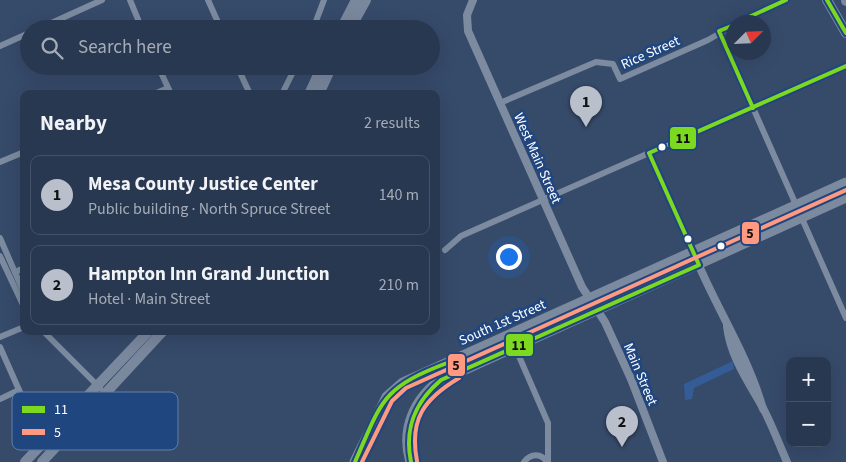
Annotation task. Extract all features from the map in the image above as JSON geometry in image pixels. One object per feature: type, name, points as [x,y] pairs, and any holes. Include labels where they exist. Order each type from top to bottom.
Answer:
[{"type":"highway","name":"South 1st Street","points":[[355,462],[387,397],[403,383],[846,183]]},
{"type":"highway","name":"South 1st Street","points":[[411,462],[408,434],[413,412],[426,392],[442,380],[846,197]]},
{"type":"main road","points":[[345,20],[356,0]]},
{"type":"main road","points":[[355,20],[366,0]]},
{"type":"main road","points":[[827,0],[846,33]]},
{"type":"main road","points":[[311,90],[318,75]]},
{"type":"main road","points":[[321,90],[328,75]]},
{"type":"main road","points":[[90,392],[145,335]]},
{"type":"main road","points":[[108,392],[159,335]]},
{"type":"main road","points":[[25,462],[36,450]]},
{"type":"main road","points":[[42,462],[53,450]]},
{"type":"street","points":[[58,20],[102,0]]},
{"type":"street","points":[[130,0],[138,20]]},
{"type":"street","points":[[208,0],[217,20]]},
{"type":"street","points":[[317,20],[324,0]]},
{"type":"street","name":"West Main Street","points":[[473,0],[467,15],[467,26],[589,300]]},
{"type":"street","points":[[753,15],[786,0]]},
{"type":"street","name":"Rice Street","points":[[500,103],[596,62],[613,64],[620,79],[708,40],[726,28]]},
{"type":"street","points":[[719,31],[846,318]]},
{"type":"street","points":[[0,46],[20,37]]},
{"type":"street","points":[[445,250],[461,236],[846,66]]},
{"type":"street","points":[[162,75],[169,90]]},
{"type":"street","points":[[241,75],[248,90]]},
{"type":"street","points":[[284,90],[292,75]]},
{"type":"street","points":[[649,153],[727,326],[728,340],[787,462]]},
{"type":"street","points":[[0,162],[20,154]]},
{"type":"street","points":[[0,238],[20,284]]},
{"type":"street","points":[[0,256],[20,298]]},
{"type":"street","points":[[15,272],[20,270]]},
{"type":"street","name":"Main Street","points":[[589,300],[605,322],[631,378],[663,462]]},
{"type":"street","points":[[0,337],[20,329]]},
{"type":"street","points":[[47,335],[104,392]]},
{"type":"street","points":[[0,347],[19,390],[15,392]]},
{"type":"street","points":[[514,347],[550,429],[548,462]]},
{"type":"street","points":[[0,399],[12,393]]},
{"type":"street","points":[[524,462],[548,442]]},
{"type":"street","points":[[532,455],[542,456],[548,462]]},
{"type":"shaded area","points":[[733,361],[734,369],[694,388],[692,399],[685,400],[684,384]]},
{"type":"transit line","name":"11","points":[[753,15],[786,0]]},
{"type":"transit line","name":"11","points":[[827,0],[846,33]]},
{"type":"transit line","name":"11","points":[[726,28],[719,31],[726,47]]},
{"type":"transit line","name":"11","points":[[732,60],[753,108]]},
{"type":"transit line","name":"11","points":[[411,462],[409,438],[414,416],[424,397],[441,380],[699,265],[649,153],[846,66]]},
{"type":"transit line","name":"5","points":[[362,462],[392,401],[406,388],[846,190]]},
{"type":"transit line","name":"11","points":[[355,462],[371,424],[386,399],[409,380],[447,363]]},
{"type":"transit line","name":"5","points":[[417,461],[415,433],[422,412],[428,402],[459,378]]},
{"type":"place","name":"Mesa County Justice Center","points":[[586,127]]},
{"type":"place","name":"Hampton Inn Grand Junction","points":[[622,447]]}]
